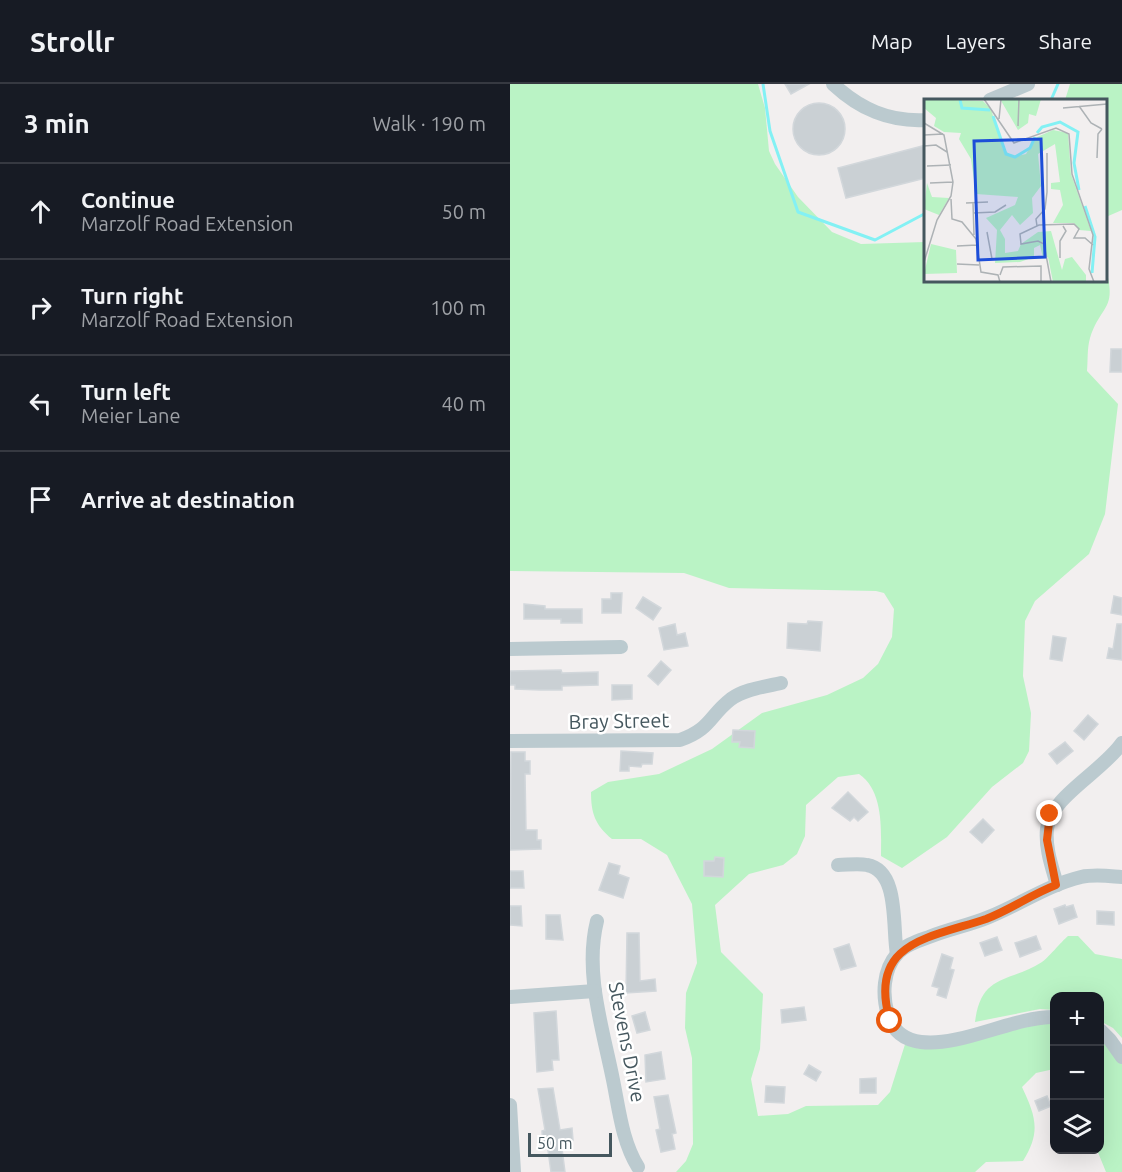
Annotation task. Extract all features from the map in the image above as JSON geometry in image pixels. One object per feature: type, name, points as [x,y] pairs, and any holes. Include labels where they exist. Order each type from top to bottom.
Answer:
[{"type":"street","points":[[833,84],[872,111],[895,118],[924,120]]},
{"type":"street","points":[[992,99],[1028,84]]},
{"type":"street","points":[[510,649],[621,647]]},
{"type":"street","name":"Bray Street","points":[[510,741],[680,740],[705,729],[722,707],[738,694],[781,683]]},
{"type":"street","points":[[1056,885],[1047,840],[1050,814],[1060,800],[1090,777],[1122,743]]},
{"type":"street","points":[[838,865],[865,864],[874,867],[884,876],[893,899],[897,954],[885,980],[886,1008],[895,1030],[907,1038],[932,1042],[1026,1020],[1050,1017]]},
{"type":"street","points":[[897,954],[928,938],[988,918],[1056,885],[1093,876],[1122,877]]},
{"type":"street","name":"Stevens Drive","points":[[597,921],[593,940],[595,991],[626,1144],[638,1167]]},
{"type":"street","points":[[510,997],[595,991]]},
{"type":"street","points":[[1104,1034],[1122,1057]]},
{"type":"street","points":[[510,1105],[514,1172]]},
{"type":"green space","points":[[510,84],[758,84],[765,108],[769,151],[775,164],[798,197],[832,232],[861,244],[924,242],[924,282],[1107,282],[1107,274],[1109,300],[1090,338],[1087,371],[1118,404],[1105,514],[1089,554],[1035,601],[1025,621],[1023,676],[1031,713],[1029,751],[1023,763],[992,787],[947,837],[902,868],[881,856],[877,801],[867,781],[859,774],[838,777],[806,805],[805,836],[797,854],[783,865],[749,874],[715,905],[721,952],[763,994],[760,1049],[751,1079],[758,1116],[788,1114],[806,1106],[878,1105],[890,1092],[907,1038],[914,1041],[1050,1018],[1050,1070],[1036,1073],[1022,1087],[1031,1107],[1034,1124],[1032,1141],[1023,1161],[986,1162],[975,1172],[676,1172],[686,1161],[693,1144],[692,1058],[685,1028],[686,993],[697,963],[692,904],[667,855],[641,839],[612,839],[602,829],[593,812],[591,792],[608,782],[659,774],[712,749],[762,713],[827,695],[863,678],[878,664],[892,637],[894,609],[884,593],[876,591],[729,588],[684,573],[510,571]]},
{"type":"green space","points":[[1070,84],[1122,84],[1122,210],[1107,217],[1107,99],[1065,99]]},
{"type":"green space","points":[[1068,936],[1078,936],[1095,954],[1122,959],[1122,1038],[1113,1028],[1104,1023],[1104,992],[1050,992],[1050,1010],[1040,1009],[975,1022],[978,1006],[990,987],[1030,969],[1047,958]]},
{"type":"green space","points":[[1104,1035],[1122,1057],[1122,1172],[1106,1172],[1099,1154],[1104,1154]]},
{"type":"building","points":[[785,84],[809,84],[791,94]]},
{"type":"building","points":[[814,103],[824,103],[838,110],[845,129],[838,148],[824,155],[814,155],[804,151],[797,144],[793,134],[793,124],[797,114],[804,107]]},
{"type":"building","points":[[924,146],[924,178],[846,198],[838,168]]},
{"type":"building","points":[[1111,349],[1122,349],[1122,372],[1110,372]]},
{"type":"building","points":[[611,593],[622,593],[621,613],[602,613],[602,599],[611,599]]},
{"type":"building","points":[[1114,596],[1122,598],[1122,615],[1111,613]]},
{"type":"building","points":[[643,597],[661,608],[653,620],[636,608]]},
{"type":"building","points":[[524,604],[545,606],[545,609],[582,609],[582,623],[561,623],[561,619],[524,619]]},
{"type":"building","points":[[808,621],[822,622],[820,651],[787,648],[788,623],[807,624]]},
{"type":"building","points":[[675,624],[677,635],[685,633],[688,646],[664,650],[659,628]]},
{"type":"building","points":[[1117,624],[1122,624],[1122,660],[1107,658],[1109,648],[1113,649]]},
{"type":"building","points":[[1053,636],[1066,638],[1062,661],[1050,659]]},
{"type":"building","points":[[661,661],[671,670],[658,685],[648,676]]},
{"type":"building","points":[[561,670],[562,673],[598,672],[598,685],[562,686],[562,690],[540,690],[515,689],[515,685],[510,685],[510,671]]},
{"type":"building","points":[[612,685],[632,685],[632,699],[612,700]]},
{"type":"building","points":[[1088,715],[1098,724],[1084,740],[1074,731]]},
{"type":"building","points":[[733,730],[755,731],[754,748],[739,747],[740,742],[732,742]]},
{"type":"building","points":[[1065,742],[1073,751],[1057,764],[1049,754]]},
{"type":"building","points":[[621,751],[653,753],[652,764],[642,764],[641,767],[629,766],[629,771],[620,771]]},
{"type":"building","points":[[511,752],[525,752],[525,761],[530,761],[530,774],[525,774],[526,830],[537,830],[537,840],[541,840],[541,849],[510,850]]},
{"type":"building","points":[[848,792],[868,812],[858,821],[854,817],[850,821],[832,808]]},
{"type":"building","points":[[983,819],[994,830],[982,843],[970,832]]},
{"type":"building","points":[[715,857],[724,858],[723,877],[704,876],[704,861],[714,861]]},
{"type":"building","points":[[609,863],[620,866],[618,874],[629,878],[623,898],[599,890]]},
{"type":"building","points":[[510,871],[523,871],[524,888],[510,888]]},
{"type":"building","points":[[1065,905],[1066,907],[1073,905],[1077,917],[1059,924],[1054,909]]},
{"type":"building","points":[[510,906],[521,906],[522,926],[510,925]]},
{"type":"building","points":[[1097,911],[1114,912],[1114,925],[1097,924]]},
{"type":"building","points":[[546,915],[560,915],[563,940],[546,939]]},
{"type":"building","points":[[627,933],[639,933],[640,981],[655,979],[656,991],[626,993]]},
{"type":"building","points":[[1036,936],[1041,949],[1020,957],[1015,943]]},
{"type":"building","points":[[997,937],[1002,950],[985,956],[980,943]]},
{"type":"building","points":[[849,944],[856,966],[841,970],[834,949]]},
{"type":"building","points":[[942,954],[953,958],[950,969],[954,970],[946,998],[937,995],[939,988],[932,986]]},
{"type":"building","points":[[804,1007],[806,1020],[782,1023],[781,1010]]},
{"type":"building","points":[[556,1011],[559,1060],[552,1060],[553,1070],[537,1072],[534,1013]]},
{"type":"building","points":[[645,1012],[650,1030],[637,1033],[632,1016]]},
{"type":"building","points":[[661,1052],[665,1079],[646,1082],[645,1055]]},
{"type":"building","points":[[809,1065],[821,1072],[816,1081],[804,1074]]},
{"type":"building","points":[[876,1078],[876,1093],[860,1093],[860,1079]]},
{"type":"building","points":[[766,1086],[785,1087],[784,1103],[765,1102]]},
{"type":"building","points":[[553,1088],[560,1130],[572,1128],[573,1140],[561,1141],[565,1172],[551,1172],[547,1143],[543,1144],[542,1131],[545,1130],[538,1089]]},
{"type":"building","points":[[668,1095],[676,1133],[672,1134],[675,1149],[661,1152],[656,1130],[660,1129],[654,1097]]},
{"type":"building","points":[[1047,1096],[1050,1106],[1039,1111],[1035,1101]]},
{"type":"waterway","points":[[763,84],[770,131],[798,212],[875,240],[924,214]]},
{"type":"waterway","points":[[1051,99],[1058,84]]},
{"type":"route","points":[[890,1021],[886,1008],[885,980],[892,961],[903,949],[936,934],[988,918],[1056,885],[1047,840],[1050,814]]}]
